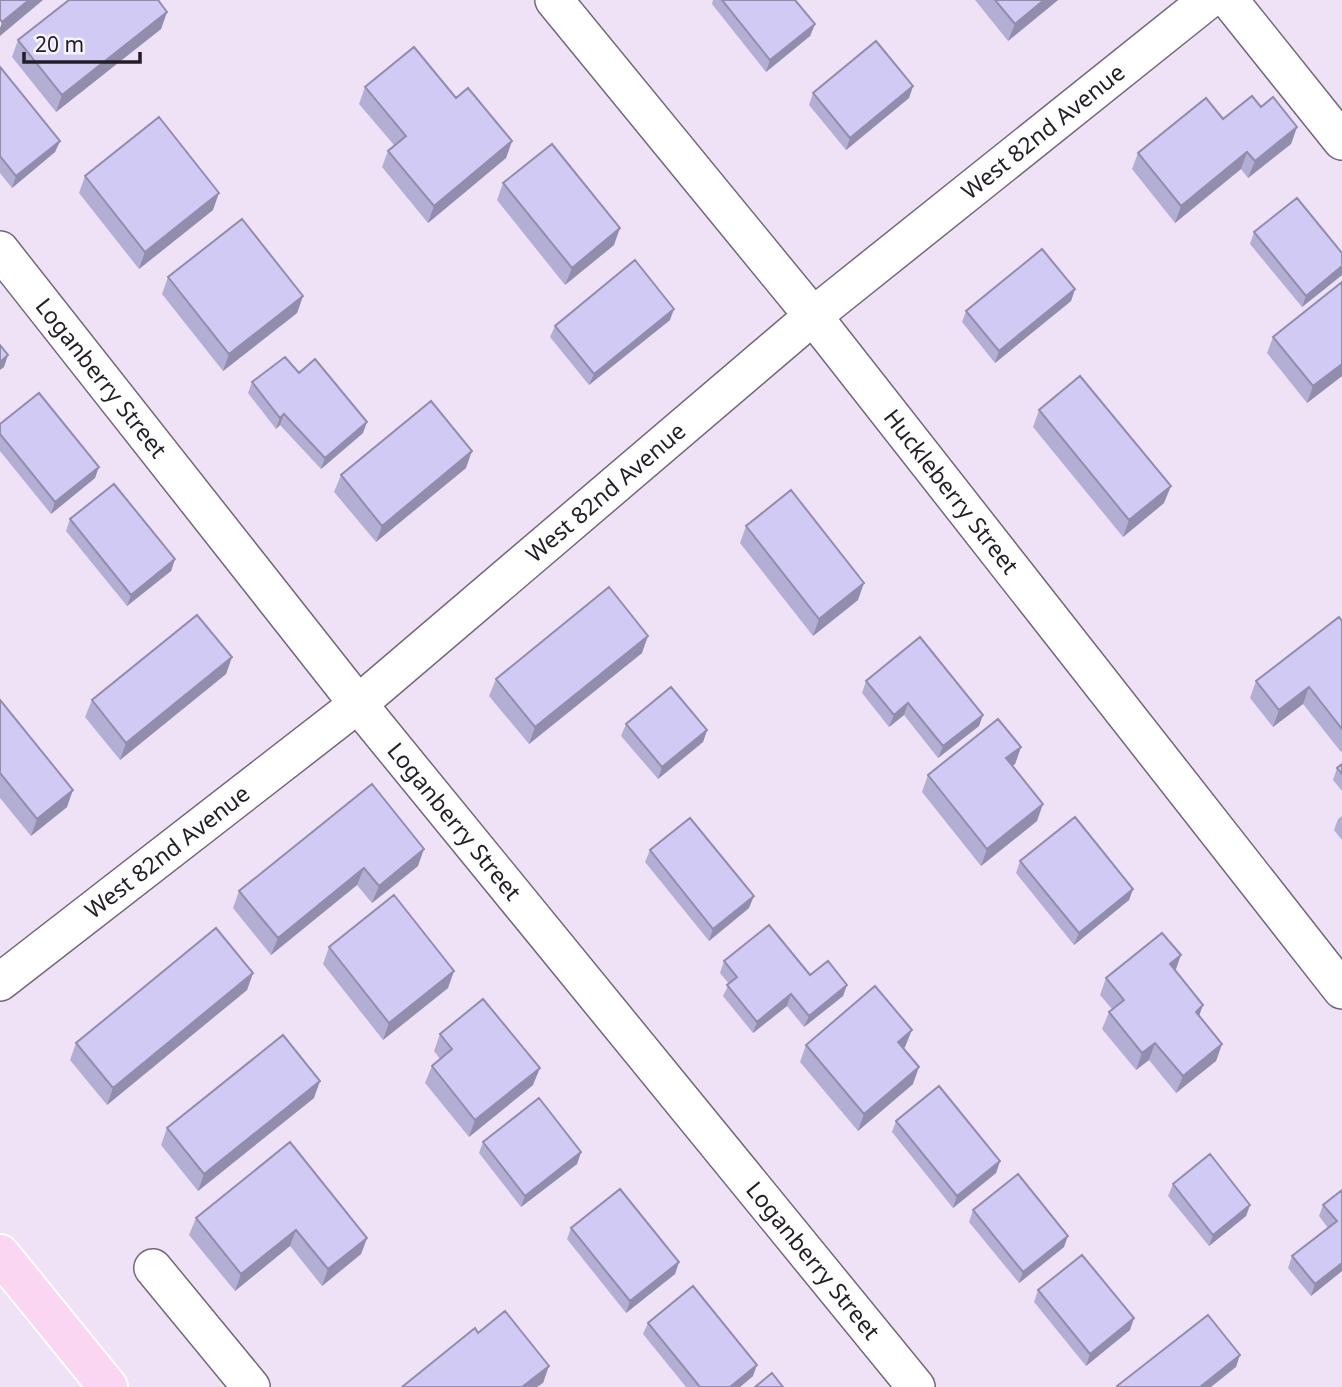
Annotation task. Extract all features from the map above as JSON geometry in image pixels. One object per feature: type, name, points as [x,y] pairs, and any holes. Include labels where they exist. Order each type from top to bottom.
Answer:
[{"type":"main road","points":[[0,1254],[108,1387]]},
{"type":"street","name":"Huckleberry Street","points":[[554,0],[813,316],[1342,990]]},
{"type":"street","name":"West 82nd Avenue","points":[[0,982],[358,704],[813,316],[1208,0]]},
{"type":"street","points":[[1230,0],[1342,141]]},
{"type":"street","name":"Loganberry Street","points":[[0,250],[358,704],[916,1387]]},
{"type":"street","points":[[153,1268],[251,1387]]},
{"type":"building","points":[[0,0],[29,0],[2,22]]},
{"type":"building","points":[[69,0],[158,0],[167,12],[62,95],[18,40]]},
{"type":"building","points":[[722,0],[795,0],[815,24],[770,60]]},
{"type":"building","points":[[995,0],[1044,0],[1015,24]]},
{"type":"building","points":[[876,41],[913,86],[850,138],[813,93]]},
{"type":"building","points":[[414,47],[456,98],[468,88],[512,141],[434,206],[388,151],[406,136],[365,87]]},
{"type":"building","points":[[0,67],[60,141],[16,176],[0,156]]},
{"type":"building","points":[[1252,96],[1261,107],[1273,97],[1297,127],[1255,161],[1247,152],[1181,206],[1138,153],[1206,98],[1223,119]]},
{"type":"building","points":[[159,117],[219,193],[145,252],[85,176]]},
{"type":"building","points":[[552,144],[620,228],[572,268],[503,183]]},
{"type":"building","points":[[1297,198],[1342,253],[1342,266],[1306,296],[1254,232]]},
{"type":"building","points":[[242,219],[303,296],[229,354],[168,277]]},
{"type":"building","points":[[1042,249],[1075,289],[999,351],[966,311]]},
{"type":"building","points":[[635,260],[674,309],[594,374],[555,326]]},
{"type":"building","points":[[1342,282],[1342,364],[1313,386],[1273,337]]},
{"type":"building","points":[[0,345],[8,355],[0,362]]},
{"type":"building","points":[[285,357],[299,373],[315,359],[367,422],[325,458],[284,414],[280,418],[252,382]]},
{"type":"building","points":[[1080,376],[1171,486],[1129,520],[1039,410]]},
{"type":"building","points":[[39,393],[99,467],[55,502],[0,434],[0,424]]},
{"type":"building","points":[[431,401],[472,451],[382,526],[341,475]]},
{"type":"building","points":[[114,484],[175,559],[131,595],[70,519]]},
{"type":"building","points":[[791,490],[864,583],[819,619],[746,526]]},
{"type":"building","points":[[609,587],[648,636],[535,727],[496,679]]},
{"type":"building","points":[[197,615],[232,657],[126,743],[92,700]]},
{"type":"building","points":[[1339,617],[1342,621],[1342,729],[1309,687],[1279,710],[1256,681]]},
{"type":"building","points":[[920,637],[983,715],[943,746],[908,703],[894,715],[866,681]]},
{"type":"building","points":[[671,687],[707,730],[662,767],[626,724]]},
{"type":"building","points":[[0,700],[73,790],[37,819],[0,773]]},
{"type":"building","points":[[998,719],[1021,747],[1006,758],[1043,804],[987,849],[928,775]]},
{"type":"building","points":[[372,784],[424,849],[379,886],[364,868],[278,938],[239,891]]},
{"type":"building","points":[[1075,817],[1133,889],[1079,933],[1020,861]]},
{"type":"building","points":[[690,818],[754,896],[713,929],[650,850]]},
{"type":"building","points":[[394,895],[454,971],[389,1023],[329,947]]},
{"type":"building","points":[[769,925],[810,975],[828,961],[847,985],[809,1016],[791,994],[757,1022],[727,985],[737,977],[724,961]]},
{"type":"building","points":[[216,928],[253,973],[113,1088],[76,1043]]},
{"type":"building","points":[[1162,933],[1181,955],[1170,964],[1203,1005],[1196,1012],[1222,1044],[1183,1076],[1155,1043],[1142,1053],[1109,1012],[1124,1000],[1106,978]]},
{"type":"building","points":[[875,986],[912,1030],[898,1042],[919,1067],[864,1114],[806,1045]]},
{"type":"building","points":[[483,999],[540,1068],[475,1120],[432,1066],[452,1049],[440,1034]]},
{"type":"building","points":[[283,1035],[320,1081],[204,1174],[167,1128]]},
{"type":"building","points":[[939,1086],[1000,1161],[957,1196],[896,1121]]},
{"type":"building","points":[[539,1098],[581,1152],[525,1196],[483,1142]]},
{"type":"building","points":[[290,1142],[367,1238],[328,1269],[296,1230],[241,1274],[196,1218]]},
{"type":"building","points":[[1210,1154],[1250,1205],[1213,1235],[1173,1184]]},
{"type":"building","points":[[1018,1174],[1068,1236],[1023,1272],[973,1210]]},
{"type":"building","points":[[620,1189],[679,1262],[630,1301],[571,1228]]},
{"type":"building","points":[[1342,1190],[1342,1263],[1315,1284],[1292,1256],[1337,1221],[1323,1205]]},
{"type":"building","points":[[1082,1255],[1134,1318],[1090,1354],[1038,1290]]},
{"type":"building","points":[[693,1286],[757,1365],[730,1387],[700,1387],[648,1323]]},
{"type":"building","points":[[505,1311],[549,1366],[522,1387],[402,1387],[475,1328],[478,1333]]},
{"type":"building","points":[[1208,1315],[1240,1355],[1200,1387],[1117,1386]]},
{"type":"building","points":[[772,1373],[783,1387],[755,1387]]}]
